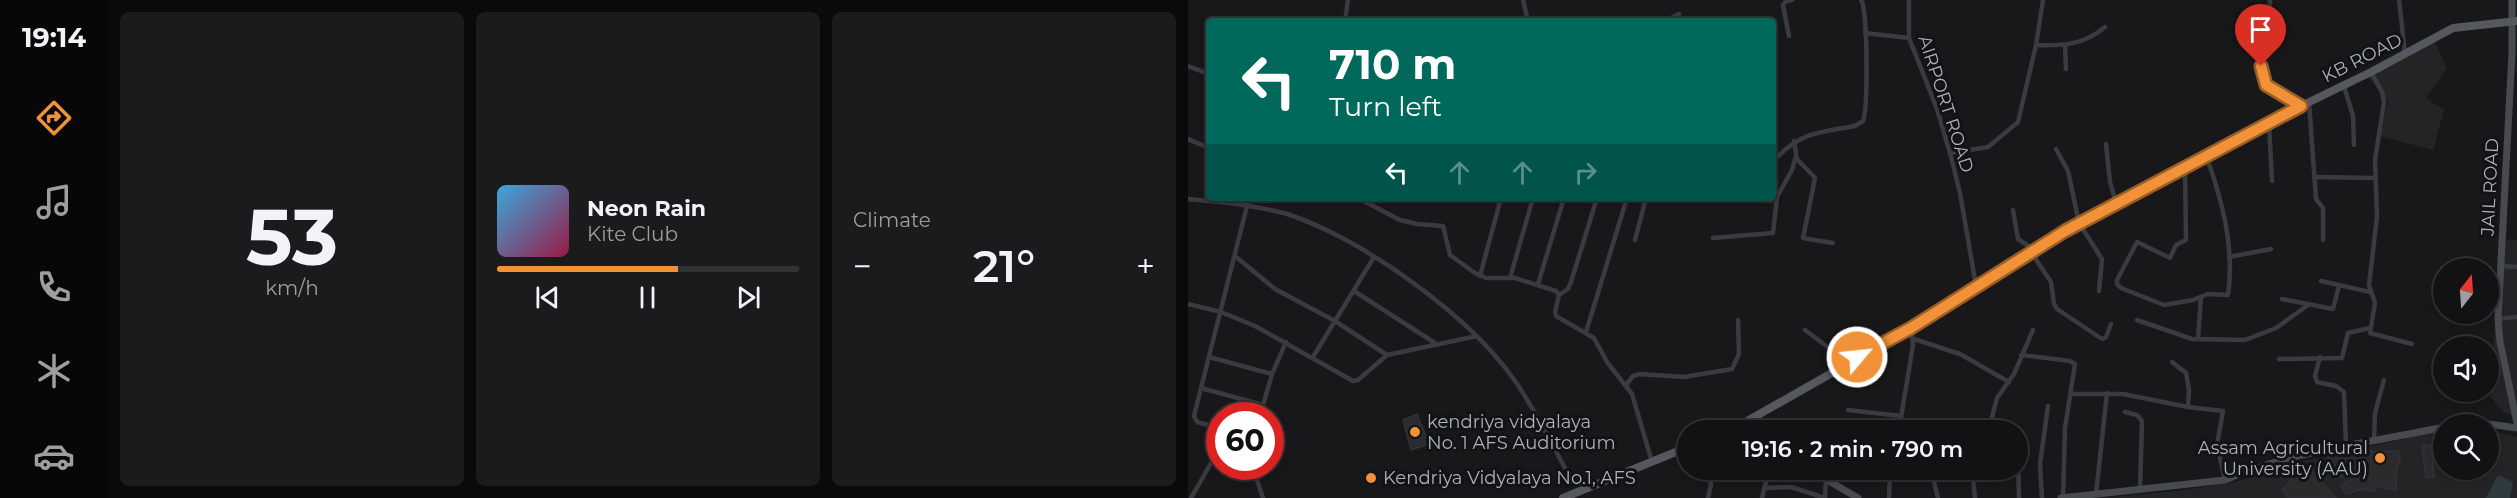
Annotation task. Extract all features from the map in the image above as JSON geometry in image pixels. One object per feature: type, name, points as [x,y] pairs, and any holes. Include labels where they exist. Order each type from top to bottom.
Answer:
[{"type":"main road","name":"JAIL ROAD","points":[[2499,301],[2515,55],[2512,0]]},
{"type":"main road","name":"KB ROAD","points":[[1749,420],[1911,328],[2079,223],[2206,155],[2453,28],[2515,22]]},
{"type":"main road","name":"JAIL ROAD","points":[[2498,324],[2517,426]]},
{"type":"main road","points":[[2499,424],[2517,426]]},
{"type":"main road","points":[[2062,498],[2225,480],[2244,472],[2301,456],[2433,430]]},
{"type":"main road","points":[[1563,498],[1677,452]]},
{"type":"main road","points":[[1828,480],[1858,498]]},
{"type":"street","points":[[1345,18],[1348,0]]},
{"type":"street","points":[[1523,0],[1527,18]]},
{"type":"street","points":[[1789,36],[1783,5],[1786,1],[1792,0]]},
{"type":"street","points":[[1776,158],[1794,141],[1806,136],[1855,126],[1863,121],[1866,99],[1865,33],[1864,3],[1861,0]]},
{"type":"street","name":"AIRPORT ROAD","points":[[1909,0],[1909,38],[1937,109],[1950,153],[1960,193],[1976,286]]},
{"type":"street","points":[[1950,153],[1989,147],[2016,125],[2021,115],[2043,0]]},
{"type":"street","points":[[2270,0],[2269,46],[2261,66],[2263,82],[2270,88],[2305,104],[2317,201],[2322,208],[2323,240]]},
{"type":"street","points":[[2399,0],[2405,53]]},
{"type":"street","points":[[1671,18],[1679,14]]},
{"type":"street","points":[[2036,45],[2065,45],[2091,37],[2104,27]]},
{"type":"street","points":[[1865,33],[1909,38]]},
{"type":"street","points":[[2065,45],[2066,69]]},
{"type":"street","points":[[1188,66],[1206,73]]},
{"type":"street","points":[[2371,72],[2382,92],[2384,102],[2376,156],[2377,217],[2370,265],[2370,292],[2375,303],[2370,333],[2374,336],[2412,344]]},
{"type":"street","points":[[2344,86],[2353,116],[2354,145]]},
{"type":"street","points":[[2269,123],[2272,181]]},
{"type":"street","points":[[1188,139],[1206,147]]},
{"type":"street","points":[[1776,200],[1793,167],[1796,156],[1794,141]]},
{"type":"street","points":[[2106,144],[2109,176],[2116,203]]},
{"type":"street","points":[[2056,149],[2068,171],[2079,223],[2102,259],[2098,291]]},
{"type":"street","points":[[2185,166],[2186,240],[2176,245],[2170,258],[2137,242],[2120,273],[2117,284],[2121,288],[2159,304],[2208,294],[2228,296],[2229,257],[2224,208],[2206,155]]},
{"type":"street","points":[[1796,156],[1815,178],[1803,238],[1833,243]]},
{"type":"street","points":[[2315,177],[2376,178]]},
{"type":"street","points":[[1188,199],[1206,201]]},
{"type":"street","points":[[1208,201],[1247,205],[1278,212],[1316,225],[1374,258],[1449,311],[1477,336],[1515,381],[1565,468]]},
{"type":"street","points":[[1206,424],[1195,420],[1201,388],[1248,201]]},
{"type":"street","points":[[1364,201],[1400,220],[1443,226],[1450,255],[1480,276],[1510,278],[1539,284],[1556,291],[1559,295]]},
{"type":"street","points":[[1480,276],[1500,201]]},
{"type":"street","points":[[1510,278],[1532,201]]},
{"type":"street","points":[[1539,284],[1563,201]]},
{"type":"street","points":[[1596,201],[1571,282],[1568,289],[1559,295],[1555,312],[1556,316],[1596,340],[1607,362],[1626,385],[1637,405],[1652,462]]},
{"type":"street","points":[[1586,332],[1626,201]]},
{"type":"street","points":[[1635,240],[1645,201]]},
{"type":"street","points":[[1713,238],[1773,233],[1776,201]]},
{"type":"street","points":[[2013,210],[2018,239],[2033,251],[2051,282],[2054,304],[2057,309],[2102,339],[2107,335],[2111,324]]},
{"type":"street","points":[[2229,257],[2271,249]]},
{"type":"street","points":[[1234,256],[1275,289],[1335,321],[1387,355]]},
{"type":"street","points":[[1313,357],[1374,258]]},
{"type":"street","points":[[2501,266],[2517,267]]},
{"type":"street","points":[[2321,281],[2370,292]]},
{"type":"street","points":[[2282,299],[2335,308],[2339,286]]},
{"type":"street","points":[[1354,291],[1436,344]]},
{"type":"street","points":[[2198,339],[2202,297]]},
{"type":"street","points":[[1188,304],[1221,312],[1286,342],[1350,380],[1356,381],[1387,355],[1477,336]]},
{"type":"street","points":[[2137,320],[2186,338],[2251,339],[2276,328],[2308,305]]},
{"type":"street","points":[[2499,319],[2517,317]]},
{"type":"street","points":[[1626,385],[1639,374],[1684,377],[1732,369],[1739,354],[1738,320]]},
{"type":"street","points":[[1900,420],[1914,339],[1911,328]]},
{"type":"street","points":[[2279,359],[2342,358],[2348,333],[2370,328]]},
{"type":"street","points":[[1805,330],[1829,348],[1839,367]]},
{"type":"street","points":[[1992,420],[1997,398],[2014,374],[2033,330]]},
{"type":"street","points":[[1914,339],[1960,354],[2009,382]]},
{"type":"street","points":[[1264,402],[1272,374],[1286,342]]},
{"type":"street","points":[[2021,355],[2074,363],[2075,373],[2065,428],[2062,498]]},
{"type":"street","points":[[1209,357],[1272,374]]},
{"type":"street","points":[[2320,357],[2315,376],[2317,382],[2340,388],[2344,392],[2346,446]]},
{"type":"street","points":[[2172,362],[2186,373],[2189,390],[2188,407]]},
{"type":"street","points":[[2374,441],[2374,413],[2384,380]]},
{"type":"street","points":[[1201,388],[1252,402]]},
{"type":"street","points":[[2071,394],[2107,393],[2223,412],[2217,445],[2225,480]]},
{"type":"street","points":[[2096,494],[2107,393]]},
{"type":"street","points":[[2042,498],[2040,464],[2048,406]]},
{"type":"street","points":[[1848,410],[1901,416]]},
{"type":"street","points":[[2126,412],[2137,416],[2142,421],[2140,489]]},
{"type":"street","points":[[1191,498],[1206,472]]},
{"type":"street","points":[[1257,480],[1263,498]]},
{"type":"street","points":[[1708,498],[1710,480]]},
{"type":"street","points":[[1762,498],[1766,480]]},
{"type":"street","points":[[1764,488],[1791,487],[1825,498],[1826,480]]},
{"type":"street","points":[[1889,498],[1890,480]]},
{"type":"street","points":[[1934,480],[1938,498]]},
{"type":"street","points":[[1973,480],[1975,498]]},
{"type":"street","points":[[2019,480],[2019,498]]},
{"type":"shaded area","points":[[2434,41],[2447,68],[2426,98],[2444,110],[2433,150],[2380,136],[2388,101],[2368,77]]},
{"type":"shaded area","points":[[2501,239],[2517,240],[2517,419],[2504,412],[2495,402],[2499,402],[2499,336],[2494,336],[2495,324],[2499,324]]},
{"type":"shaded area","name":"Assam Agricultural University (AAU)","points":[[2433,432],[2433,480],[2499,480],[2499,433],[2517,437],[2517,498],[2102,498],[2186,490],[2239,481],[2288,465]]},
{"type":"shaded area","points":[[2499,475],[2513,482],[2510,498],[2486,498],[2495,480],[2499,480]]},
{"type":"building","name":"kendriya vidyalaya No. 1 AFS Auditorium","points":[[1417,414],[1429,444],[1411,450],[1403,420]]},
{"type":"building","points":[[2431,445],[2433,477],[2426,478],[2422,446]]},
{"type":"building","points":[[2347,451],[2399,451],[2400,463],[2397,467],[2396,490],[2375,486],[2374,490],[2366,491],[2366,488],[2346,494],[2341,485],[2358,476],[2339,477],[2338,471],[2329,472],[2328,455],[2348,454]]},
{"type":"building","points":[[2308,466],[2336,498],[2289,498],[2282,490],[2292,480],[2291,478]]},
{"type":"place","name":"kendriya vidyalaya No. 1 AFS Auditorium","points":[[1415,432]]},
{"type":"place","name":"Assam Agricultural University (AAU)","points":[[2380,458]]},
{"type":"place","name":"Kendriya Vidyalaya No.1, AFS","points":[[1371,478]]},
{"type":"route","points":[[1857,357],[1911,328],[2065,231],[2301,106],[2266,85],[2263,82],[2261,66]]}]
